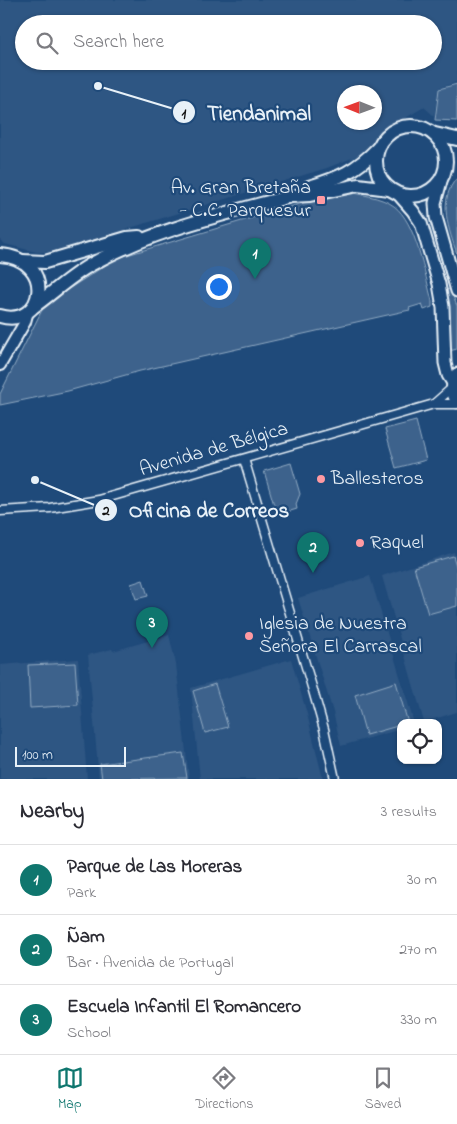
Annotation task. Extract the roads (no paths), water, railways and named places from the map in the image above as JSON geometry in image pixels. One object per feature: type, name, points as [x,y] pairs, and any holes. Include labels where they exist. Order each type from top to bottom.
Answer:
[{"type":"main road","points":[[11,258],[40,263],[127,238],[156,234],[291,196],[308,187],[333,180],[350,172],[363,163],[378,148],[385,137],[398,128],[414,126],[425,128],[435,134],[457,139]]},
{"type":"main road","points":[[435,134],[446,154],[443,177],[435,203],[436,217],[457,291]]},
{"type":"main road","points":[[378,148],[376,160],[381,179],[416,214],[421,223],[439,284],[443,310],[445,363],[448,375],[454,382],[454,397],[457,403]]},
{"type":"main road","points":[[291,196],[310,195],[358,185],[394,192],[407,197],[421,195],[432,189],[457,162]]},
{"type":"main road","points":[[0,316],[15,317],[31,309],[48,297],[66,280],[91,264],[156,234]]},
{"type":"main road","points":[[11,258],[34,272],[38,282],[38,293],[31,309]]},
{"type":"street","points":[[0,249],[11,258]]},
{"type":"street","points":[[0,364],[26,322],[31,309]]},
{"type":"street","points":[[434,404],[454,382]]},
{"type":"street","points":[[434,404],[457,403]]},
{"type":"street","name":"Avenida de Bélgica","points":[[0,511],[41,509],[81,504],[114,496],[434,404]]},
{"type":"street","points":[[244,459],[324,729],[335,779]]},
{"type":"place","name":"Tiendanimal","points":[[98,86]]},
{"type":"place","name":"Av. Gran Bretaña - C.C. Parquesur","points":[[321,200]]},
{"type":"place","name":"Parque de Las Moreras","points":[[255,279]]},
{"type":"place","name":"Ballesteros","points":[[321,479]]},
{"type":"place","name":"Oficina de Correos","points":[[35,480]]},
{"type":"place","name":"Raquel","points":[[360,543]]},
{"type":"place","name":"Ñam","points":[[313,573]]},
{"type":"place","name":"Iglesia de Nuestra Señora El Carrascal","points":[[249,636]]},
{"type":"place","name":"Escuela Infantil El Romancero","points":[[152,648]]}]
